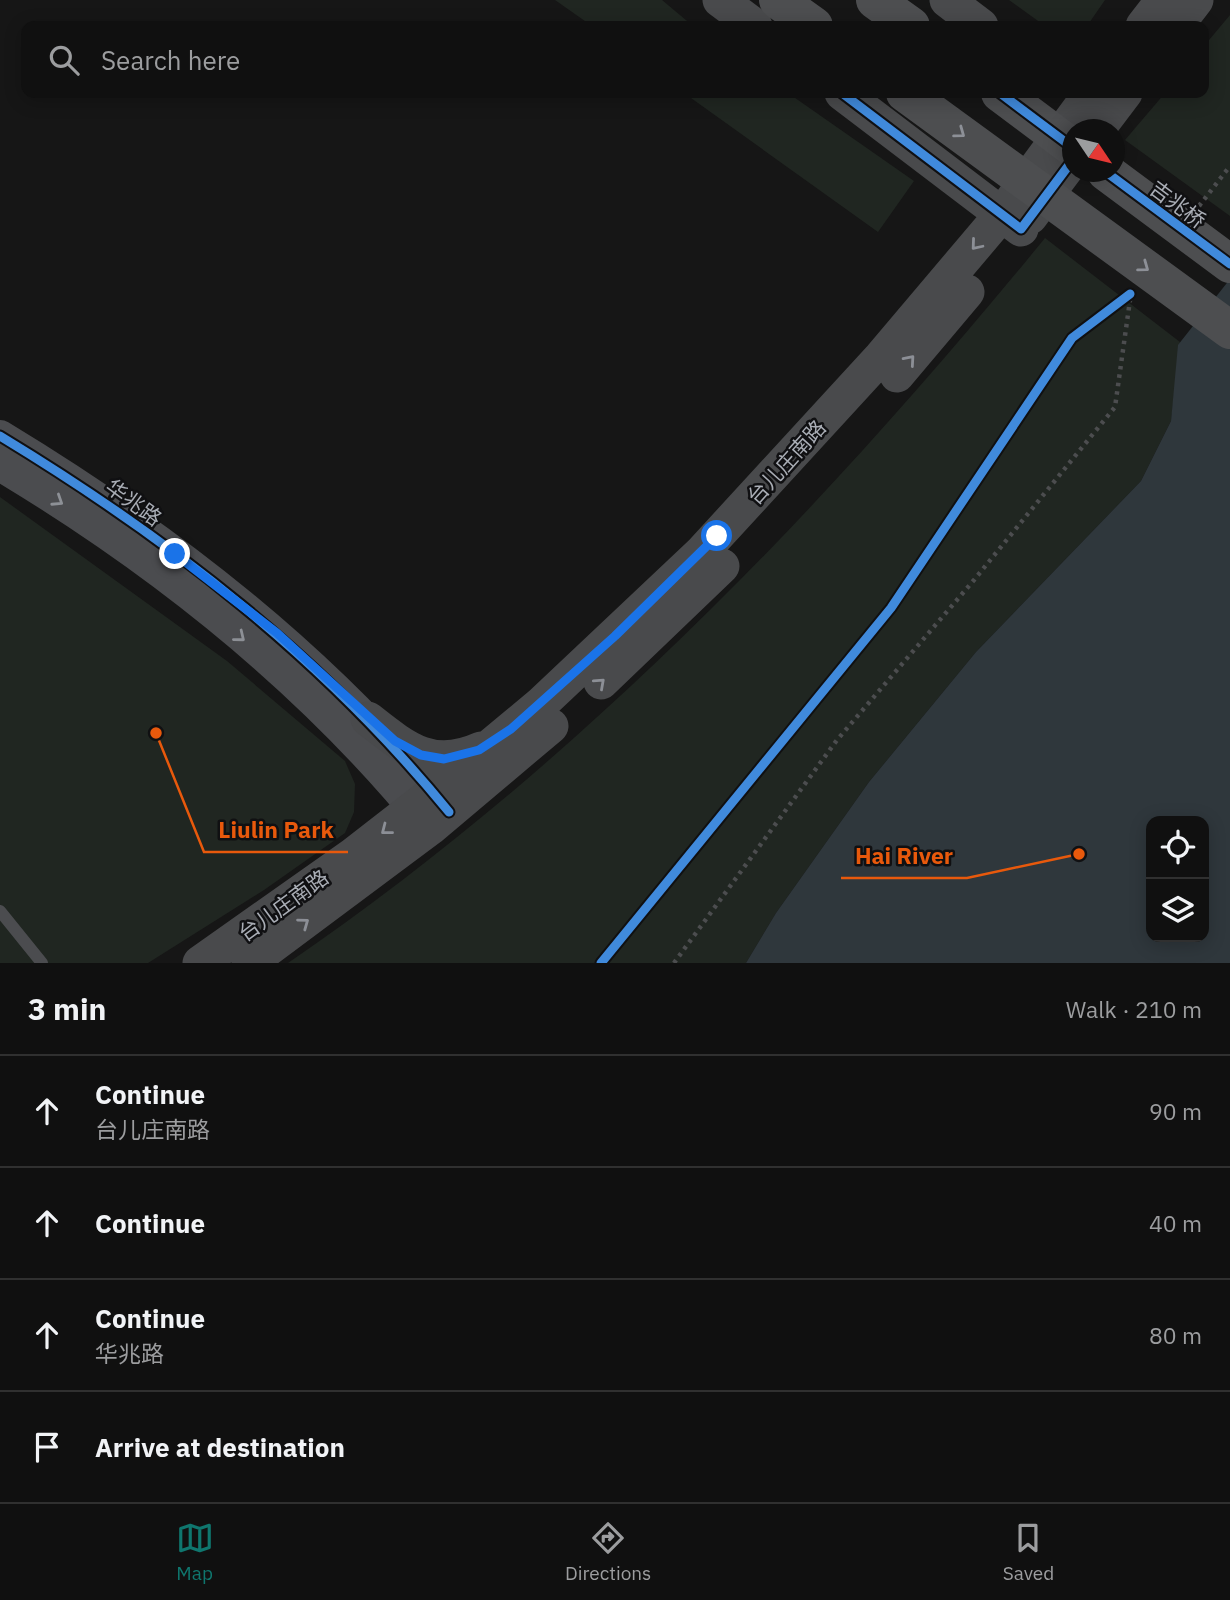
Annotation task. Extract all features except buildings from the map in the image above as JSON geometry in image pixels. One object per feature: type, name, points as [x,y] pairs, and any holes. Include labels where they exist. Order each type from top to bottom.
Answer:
[{"type":"main road","points":[[720,0],[748,21]]},
{"type":"main road","points":[[778,0],[807,21]]},
{"type":"main road","points":[[876,0],[904,21]]},
{"type":"main road","points":[[947,0],[974,21]]},
{"type":"main road","points":[[1147,21],[1163,0]]},
{"type":"main road","points":[[1180,21],[1196,0]]},
{"type":"main road","points":[[849,98],[1011,221]]},
{"type":"main road","points":[[912,98],[1230,330]]},
{"type":"main road","points":[[1007,98],[1062,139]]},
{"type":"main road","name":"台儿庄南路","points":[[200,963],[504,751],[659,629],[732,555],[930,338],[1095,105]]},
{"type":"main road","name":"台儿庄南路","points":[[1011,221],[1062,172]]},
{"type":"main road","name":"吉兆桥","points":[[1119,182],[1230,264]]},
{"type":"main road","points":[[356,725],[435,758],[504,751]]},
{"type":"main road","name":"台儿庄南路","points":[[249,963],[432,799]]},
{"type":"street","name":"华兆路","points":[[0,436],[89,491],[277,633],[356,725],[432,799]]},
{"type":"street","name":"华兆路","points":[[0,464],[86,519],[356,725]]},
{"type":"lane","points":[[0,911],[42,963]]},
{"type":"path","points":[[1195,211],[1230,166]]},
{"type":"path","points":[[1120,301],[1138,284]]},
{"type":"path","points":[[674,963],[836,740],[974,580],[1115,407],[1130,294]]},
{"type":"shaded area","points":[[555,0],[662,0],[687,21],[585,21]]},
{"type":"shaded area","points":[[1009,0],[1105,0],[1090,21],[1038,21]]},
{"type":"shaded area","points":[[1230,15],[1230,216],[1125,140],[1161,98],[1209,98],[1209,40]]},
{"type":"shaded area","points":[[691,98],[795,98],[914,181],[878,232]]},
{"type":"shaded area","points":[[1045,238],[1180,342],[1171,421],[1141,481],[976,652],[869,782],[776,913],[746,963],[288,963],[395,886],[497,804],[596,718],[692,628],[874,438]]},
{"type":"shaded area","points":[[1230,279],[1230,963],[746,963],[776,913],[869,782],[976,652],[1141,481],[1171,421],[1178,345]]},
{"type":"shaded area","points":[[0,497],[227,661],[345,761],[355,784],[354,812],[345,833],[264,890],[148,963],[0,963]]},
{"type":"cycle path","points":[[849,98],[1021,229],[1062,174]]},
{"type":"cycle path","points":[[1007,98],[1062,140]]},
{"type":"cycle path","points":[[1119,182],[1230,264]]},
{"type":"cycle path","points":[[601,963],[891,608],[1072,338],[1130,294]]},
{"type":"cycle path","points":[[0,436],[124,517],[241,605],[350,703],[401,756],[449,812]]},
{"type":"place","name":"Liulin Park","points":[[156,733]]},
{"type":"place","name":"Hai River","points":[[1079,854]]},
{"type":"route","points":[[175,554],[277,633],[395,741],[421,755],[444,759],[479,750],[511,729],[615,636],[717,536]]}]
